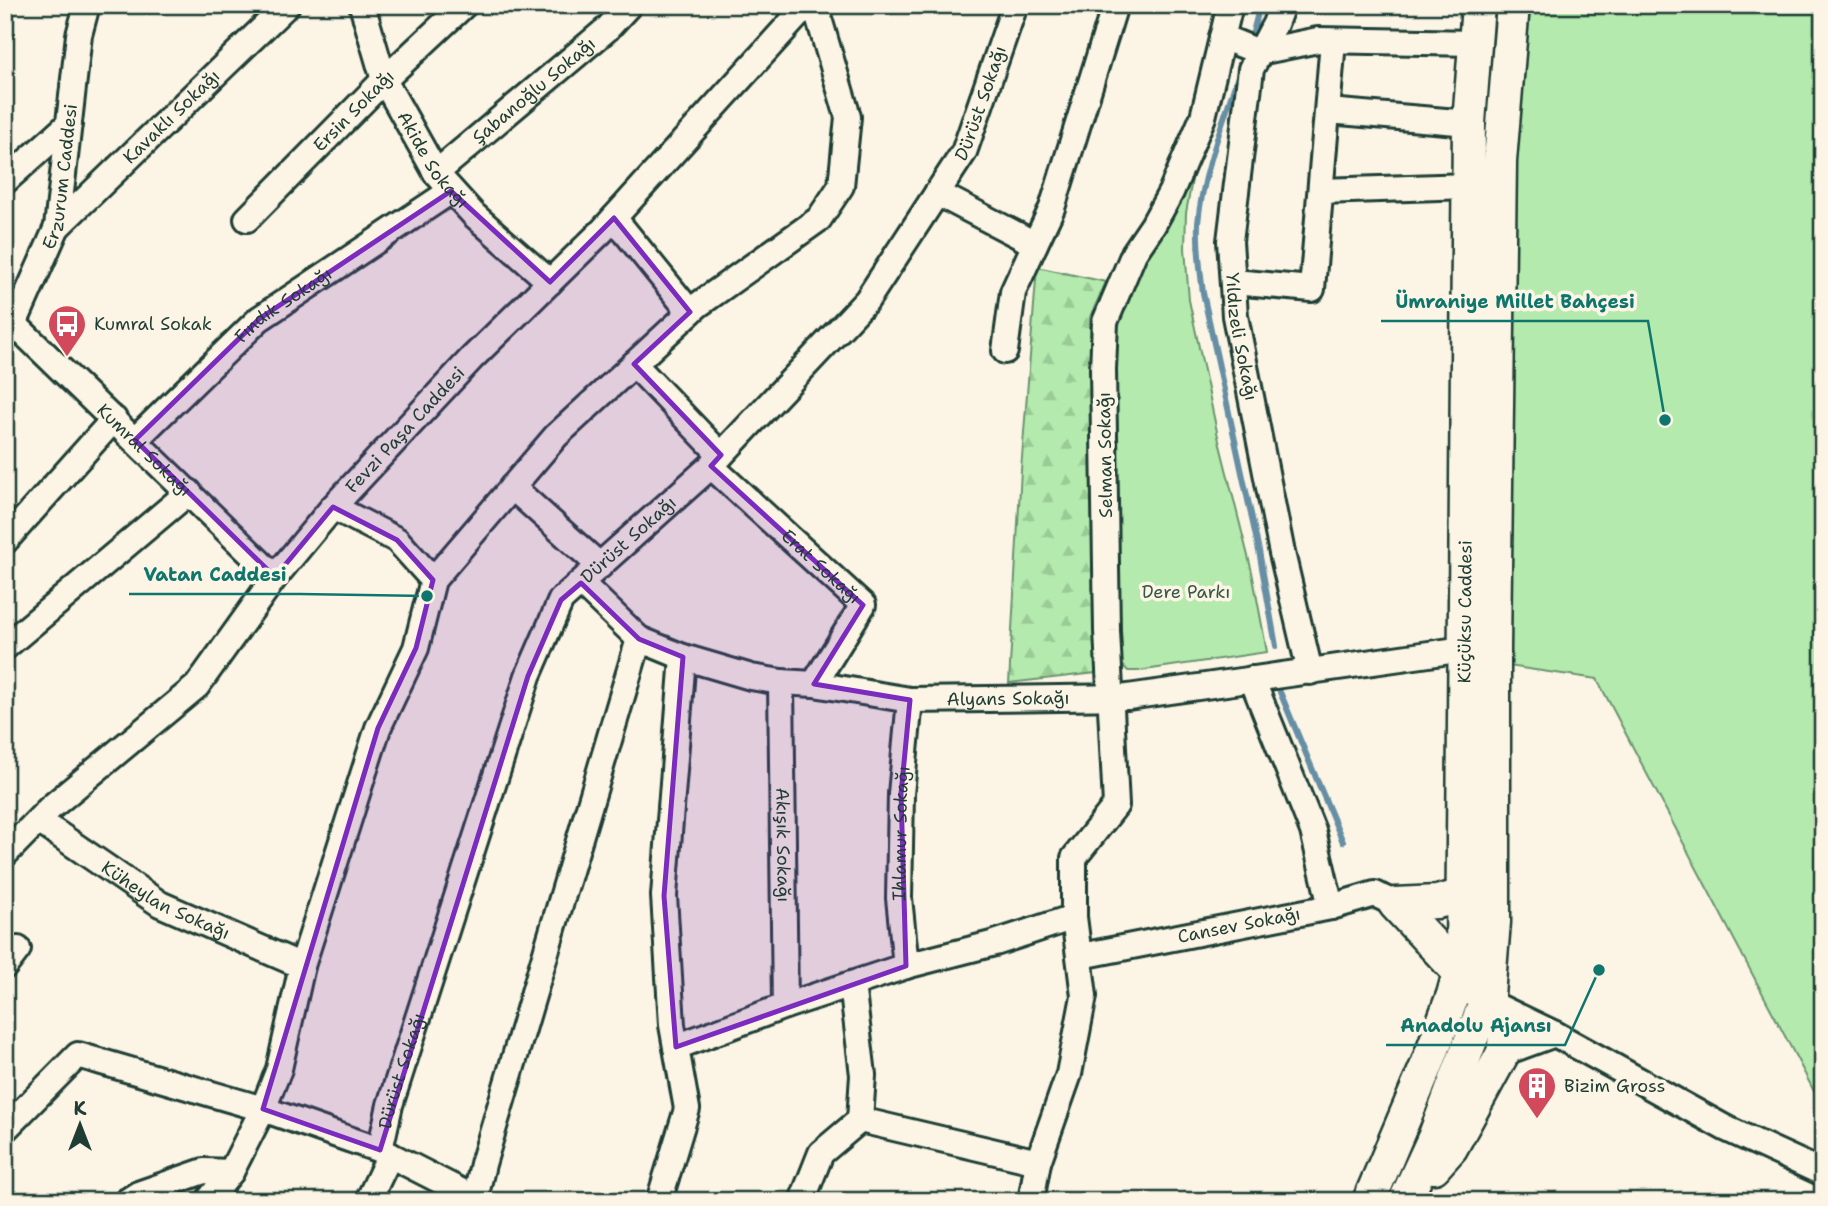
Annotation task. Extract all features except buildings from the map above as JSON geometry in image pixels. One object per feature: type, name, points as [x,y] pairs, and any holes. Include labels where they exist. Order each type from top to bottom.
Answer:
[{"type":"main road","name":"Küçüksu Caddesi","points":[[1406,1199],[1434,1138],[1486,1001],[1494,922],[1479,649],[1468,186],[1469,123],[1478,5]]},
{"type":"main road","name":"Küçüksu Caddesi","points":[[1369,1201],[1422,1077],[1457,984],[1464,947],[1464,895],[1479,649],[1500,161],[1513,5]]},
{"type":"main road","points":[[1395,904],[1437,902],[1464,895]]},
{"type":"main road","points":[[1395,904],[1457,984],[1486,1001],[1501,1024],[1504,1036],[1503,1053],[1451,1148],[1406,1199]]},
{"type":"street","name":"Erzurum Caddesi","points":[[8,325],[57,227],[79,35],[87,5]]},
{"type":"street","name":"Kavaklı Sokağı","points":[[57,227],[287,5]]},
{"type":"street","name":"Akide Sokağı","points":[[362,5],[384,80],[443,182],[550,282]]},
{"type":"street","name":"Ersin Sokağı","points":[[247,219],[384,80],[464,5]]},
{"type":"street","name":"Şabanoğlu Sokağı","points":[[443,182],[607,29],[629,5]]},
{"type":"street","name":"Fevzi Paşa Caddesi","points":[[5,854],[51,808],[197,686],[275,577],[333,507],[471,359],[614,218],[807,5]]},
{"type":"street","points":[[208,1201],[231,1172],[279,1069],[302,966],[378,728],[416,648],[433,580],[556,436],[690,312],[819,219],[841,186],[848,117],[815,5]]},
{"type":"street","name":"Dürüst Sokağı","points":[[368,1201],[385,1152],[390,1105],[528,676],[561,600],[716,460],[867,300],[964,152],[1015,5]]},
{"type":"street","points":[[1005,351],[1013,292],[1052,208],[1115,5]]},
{"type":"street","name":"Selman Sokağı","points":[[1031,1201],[1038,1162],[1069,1074],[1084,996],[1074,917],[1074,858],[1116,805],[1110,698],[1103,369],[1105,321],[1134,253],[1159,214],[1203,117],[1230,5]]},
{"type":"street","name":"Yıldızeli Sokağı","points":[[1282,5],[1251,69],[1230,241],[1235,316],[1279,540],[1310,672]]},
{"type":"street","points":[[1222,37],[1259,52],[1318,40],[1475,43]]},
{"type":"street","points":[[1233,282],[1312,289],[1334,41]]},
{"type":"street","points":[[1328,111],[1469,123]]},
{"type":"street","points":[[5,181],[69,124]]},
{"type":"street","name":"Fındık Sokağı","points":[[135,440],[259,319],[443,182]]},
{"type":"street","points":[[1321,191],[1468,186]]},
{"type":"street","points":[[937,193],[1035,244]]},
{"type":"street","points":[[614,218],[690,312]]},
{"type":"street","name":"Kumral Sokağı","points":[[8,325],[114,419],[275,577]]},
{"type":"street","name":"Erat Sokağı","points":[[634,364],[716,460],[863,605],[814,684]]},
{"type":"street","points":[[5,541],[114,419]]},
{"type":"street","points":[[512,487],[600,566]]},
{"type":"street","points":[[5,647],[189,492]]},
{"type":"street","points":[[333,507],[397,540],[433,580]]},
{"type":"street","name":"Alyans Sokağı","points":[[581,583],[639,639],[683,657],[751,677],[910,700],[1129,698],[1479,649]]},
{"type":"street","points":[[9,1120],[78,1055],[263,1108],[385,1152],[477,1200],[490,1141],[639,639]]},
{"type":"street","points":[[659,1201],[687,1108],[672,1025],[664,896],[683,657]]},
{"type":"street","points":[[1252,679],[1313,831],[1331,907]]},
{"type":"street","name":"Akışık Sokağı","points":[[781,682],[785,1006]]},
{"type":"street","name":"Ihlamur Sokağı","points":[[906,966],[900,898],[901,794],[910,700]]},
{"type":"street","name":"Küheylan Sokağı","points":[[38,821],[160,904],[302,966]]},
{"type":"street","name":"Cansev Sokağı","points":[[1081,956],[1331,907],[1375,894],[1395,904]]},
{"type":"street","points":[[676,1047],[785,1006],[906,966],[995,943],[1074,917]]},
{"type":"street","points":[[802,1201],[821,1153],[860,1120],[863,1075],[852,984]]},
{"type":"street","points":[[1486,1001],[1555,1034],[1725,1128],[1823,1173]]},
{"type":"street","points":[[1503,1053],[1555,1034]]},
{"type":"street","points":[[860,1120],[1038,1162]]},
{"type":"street","points":[[127,1201],[138,1194],[204,1171],[231,1172]]},
{"type":"highlighted area","points":[[451,191],[550,282],[614,218],[690,312],[634,364],[721,455],[711,466],[863,605],[814,684],[910,700],[901,794],[906,966],[676,1047],[664,896],[683,657],[639,639],[581,583],[561,600],[528,676],[380,1150],[263,1109],[378,728],[416,648],[433,580],[397,540],[333,507],[275,577],[135,440],[259,319]]},
{"type":"green space","points":[[1518,5],[1823,5],[1823,1090],[1816,1095],[1597,679],[1508,666]]},
{"type":"green space","name":"Dere Parkı","points":[[1206,136],[1194,169],[1186,213],[1185,248],[1189,300],[1219,441],[1252,572],[1267,652],[1128,671],[1117,659],[1113,322]]},
{"type":"green space","points":[[1037,267],[1106,282],[1090,317],[1096,673],[1009,683],[1021,470]]},
{"type":"waterway","points":[[1253,32],[1260,5]]},
{"type":"waterway","points":[[1240,70],[1204,185],[1198,223],[1198,249],[1203,293],[1259,551],[1276,646]]},
{"type":"waterway","points":[[1280,692],[1343,842]]},
{"type":"place","name":"Kumral Sokak","points":[[67,358]]},
{"type":"place","name":"Ümraniye Millet Bahçesi","points":[[1665,420]]},
{"type":"place","name":"Vatan Caddesi","points":[[427,596]]},
{"type":"place","name":"Anadolu Ajansı","points":[[1599,970]]},
{"type":"place","name":"Bizim Gross","points":[[1537,1120]]}]
